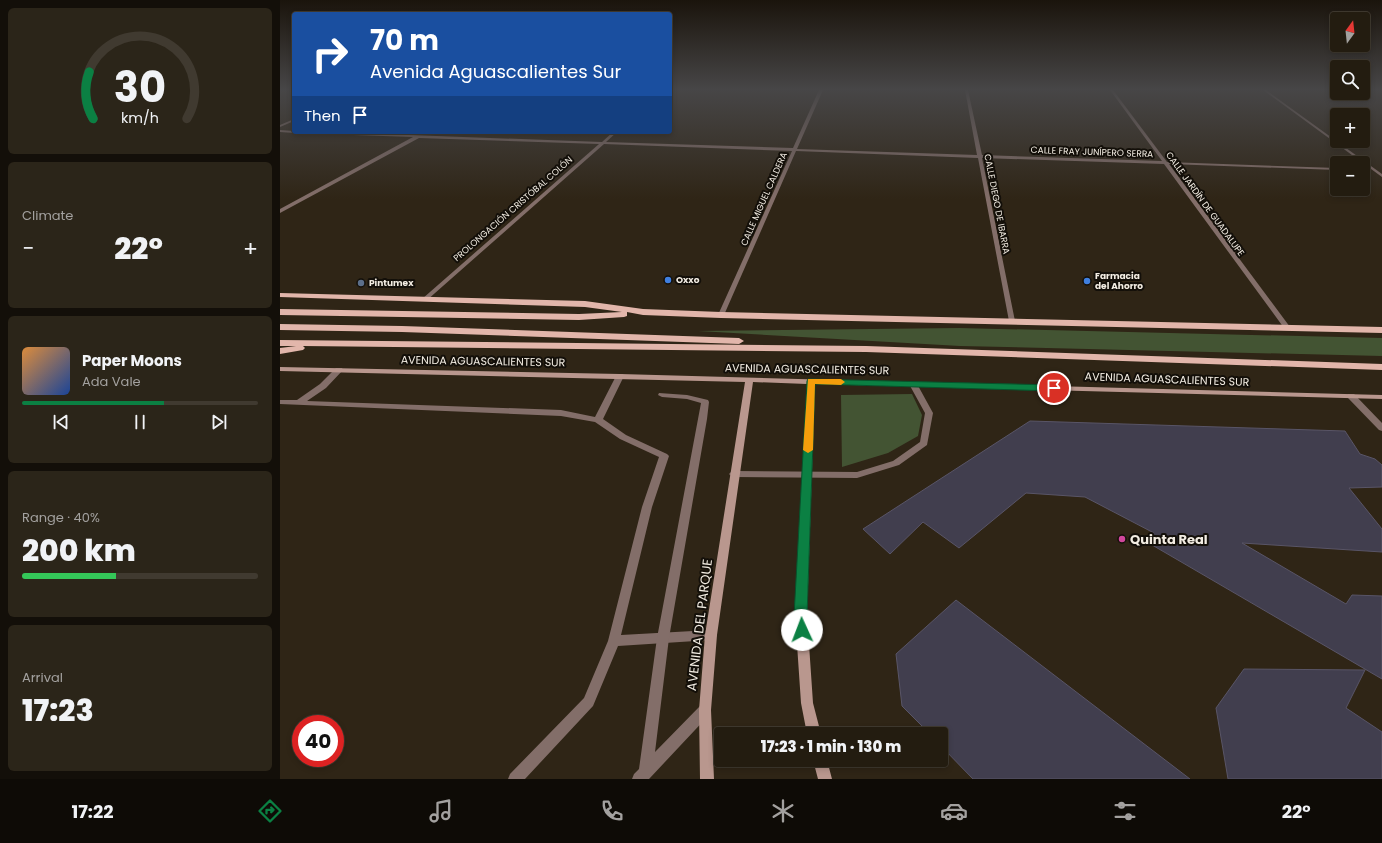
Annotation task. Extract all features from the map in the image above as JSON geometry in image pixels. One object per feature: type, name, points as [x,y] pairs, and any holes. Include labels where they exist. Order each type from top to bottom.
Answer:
[{"type":"main road","points":[[280,295],[585,304],[643,312],[721,315],[1382,330]]},
{"type":"main road","points":[[280,312],[579,317],[643,312]]},
{"type":"main road","name":"AVENIDA AGUASCALIENTES SUR","points":[[280,327],[402,329],[612,336],[787,343],[866,349]]},
{"type":"main road","name":"AVENIDA AGUASCALIENTES SUR","points":[[280,343],[866,349],[1382,367]]},
{"type":"main road","points":[[280,351],[332,344]]},
{"type":"street","name":"CALLE MIGUEL CALDERA","points":[[721,315],[805,126]]},
{"type":"street","name":"CALLE DIEGO DE IBARRA","points":[[974,126],[1012,322]]},
{"type":"street","name":"CALLE JARDÍN DE GUADALUPE","points":[[1138,126],[1286,328]]},
{"type":"street","points":[[1314,126],[1382,176]]},
{"type":"street","name":"CALLE FRAY JUNÍPERO SERRA","points":[[280,132],[292,132]]},
{"type":"street","name":"CALLE FRAY JUNÍPERO SERRA","points":[[356,134],[1330,169]]},
{"type":"street","points":[[280,211],[422,134]]},
{"type":"street","name":"PROLONGACIÓN CRISTÓBAL COLÓN","points":[[424,300],[613,134]]},
{"type":"street","points":[[1370,170],[1382,170]]},
{"type":"street","name":"AVENIDA AGUASCALIENTES SUR","points":[[280,369],[620,376],[1382,397]]},
{"type":"street","points":[[298,403],[323,386],[339,370]]},
{"type":"street","points":[[598,420],[620,376]]},
{"type":"street","name":"AVENIDA DEL PARQUE","points":[[707,779],[705,710],[711,635],[749,380]]},
{"type":"street","points":[[811,381],[801,616],[806,703],[812,727]]},
{"type":"street","points":[[734,474],[807,476],[857,475],[896,462],[924,442],[929,413],[913,384]]},
{"type":"street","points":[[643,775],[663,638],[705,402],[688,397],[662,395]]},
{"type":"street","points":[[1352,396],[1382,428]]},
{"type":"street","points":[[280,402],[561,413],[598,420],[623,437],[664,456],[647,507],[614,640],[589,702],[515,779]]},
{"type":"street","points":[[614,640],[711,635]]},
{"type":"street","points":[[643,775],[705,710]]},
{"type":"street","points":[[821,767],[824,779]]},
{"type":"green space","points":[[959,328],[1382,338],[1382,356],[960,346],[698,331]]},
{"type":"green space","points":[[912,394],[922,415],[918,436],[888,453],[842,467],[841,395]]},
{"type":"building","points":[[1030,421],[1345,431],[1360,454],[1375,459],[1382,465],[1382,487],[1349,488],[1382,529],[1382,552],[1242,543],[1346,604],[1352,595],[1382,596],[1382,679],[1147,542],[1154,533],[1085,497],[1026,493],[959,548],[923,522],[890,554],[863,529]]},
{"type":"building","points":[[956,600],[1190,779],[973,779],[948,753],[948,727],[923,727],[902,706],[896,654]]},
{"type":"building","points":[[1244,669],[1365,670],[1346,708],[1382,732],[1382,779],[1228,779],[1216,708]]},
{"type":"slow traffic","points":[[808,450],[811,381],[841,382]]},
{"type":"place","name":"Oxxo","points":[[668,280]]},
{"type":"place","name":"Farmacia del Ahorro","points":[[1087,281]]},
{"type":"place","name":"Pintumex","points":[[361,283]]},
{"type":"place","name":"Quinta Real","points":[[1122,539]]},
{"type":"route","points":[[802,630],[801,616],[811,381],[1054,388]]}]
